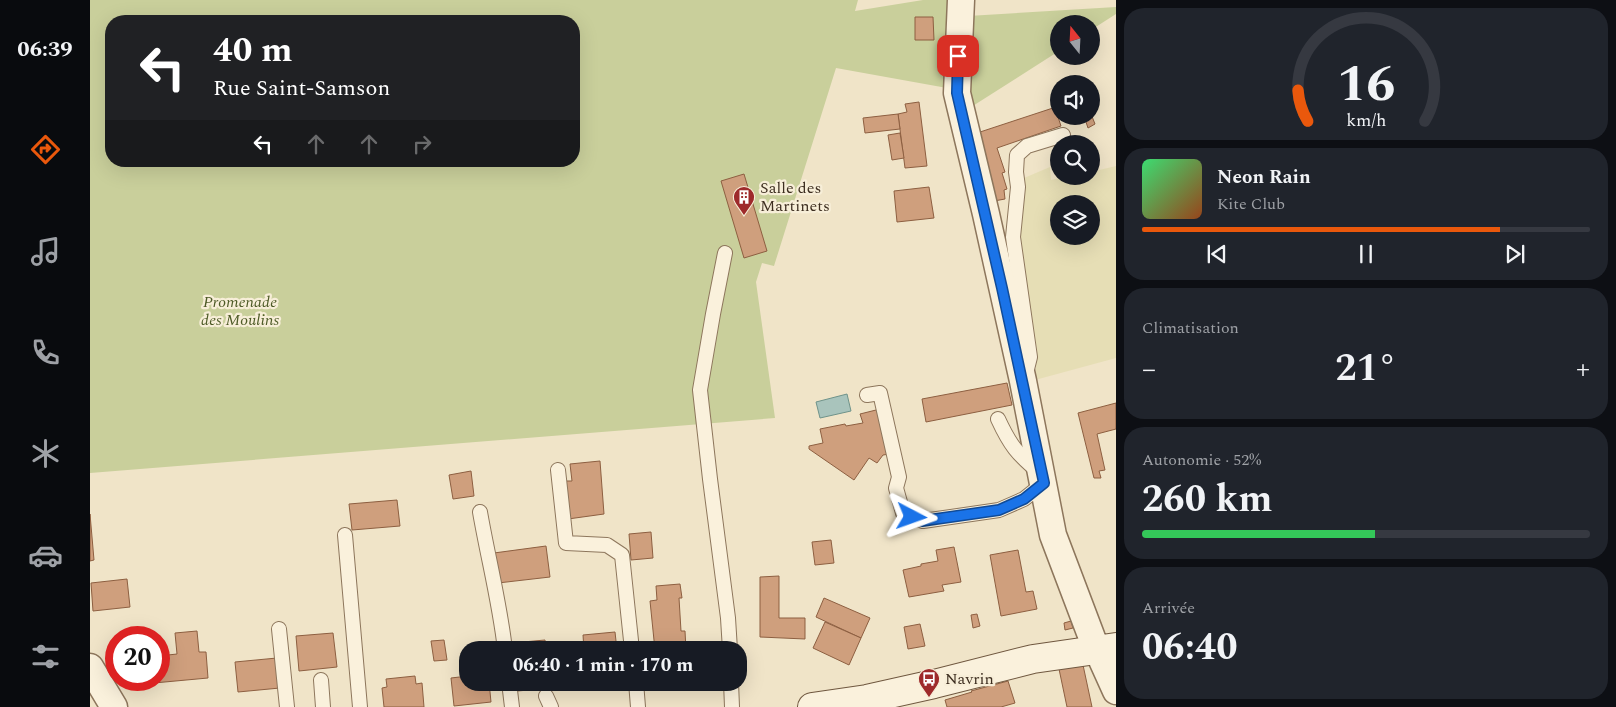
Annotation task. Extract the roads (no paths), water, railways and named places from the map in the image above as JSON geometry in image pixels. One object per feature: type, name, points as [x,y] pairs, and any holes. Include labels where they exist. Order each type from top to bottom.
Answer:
[{"type":"main road","points":[[812,707],[867,699],[1033,659],[1106,648]]},
{"type":"street","points":[[961,0],[957,93],[1023,381],[1053,535],[1092,638],[1106,648],[1116,692]]},
{"type":"street","points":[[90,667],[114,707]]},
{"type":"lane","points":[[1023,381],[1030,357],[1013,237],[1018,187],[1016,172],[1017,155],[1027,146],[1050,139]]},
{"type":"lane","points":[[725,254],[700,390],[729,641]]},
{"type":"lane","points":[[867,395],[880,393],[899,478],[896,488],[903,513],[922,521],[999,510],[1024,499],[1042,478],[1010,444],[998,419]]},
{"type":"lane","points":[[558,470],[566,544],[606,545],[622,555],[631,641]]},
{"type":"lane","points":[[480,512],[501,616],[504,641]]},
{"type":"lane","points":[[346,535],[360,707]]},
{"type":"lane","points":[[279,630],[286,707]]},
{"type":"lane","points":[[320,680],[323,707]]},
{"type":"lane","points":[[510,691],[512,707]]},
{"type":"lane","points":[[637,691],[638,707]]},
{"type":"lane","points":[[731,691],[732,707]]},
{"type":"water","points":[[847,394],[851,411],[820,418],[816,402]]},
{"type":"place","name":"Salle des Martinets","points":[[744,216]]},
{"type":"place","name":"Navrin","points":[[929,698]]},
{"type":"park label","name":"Promenade des Moulins","points":[[240,311]]}]
